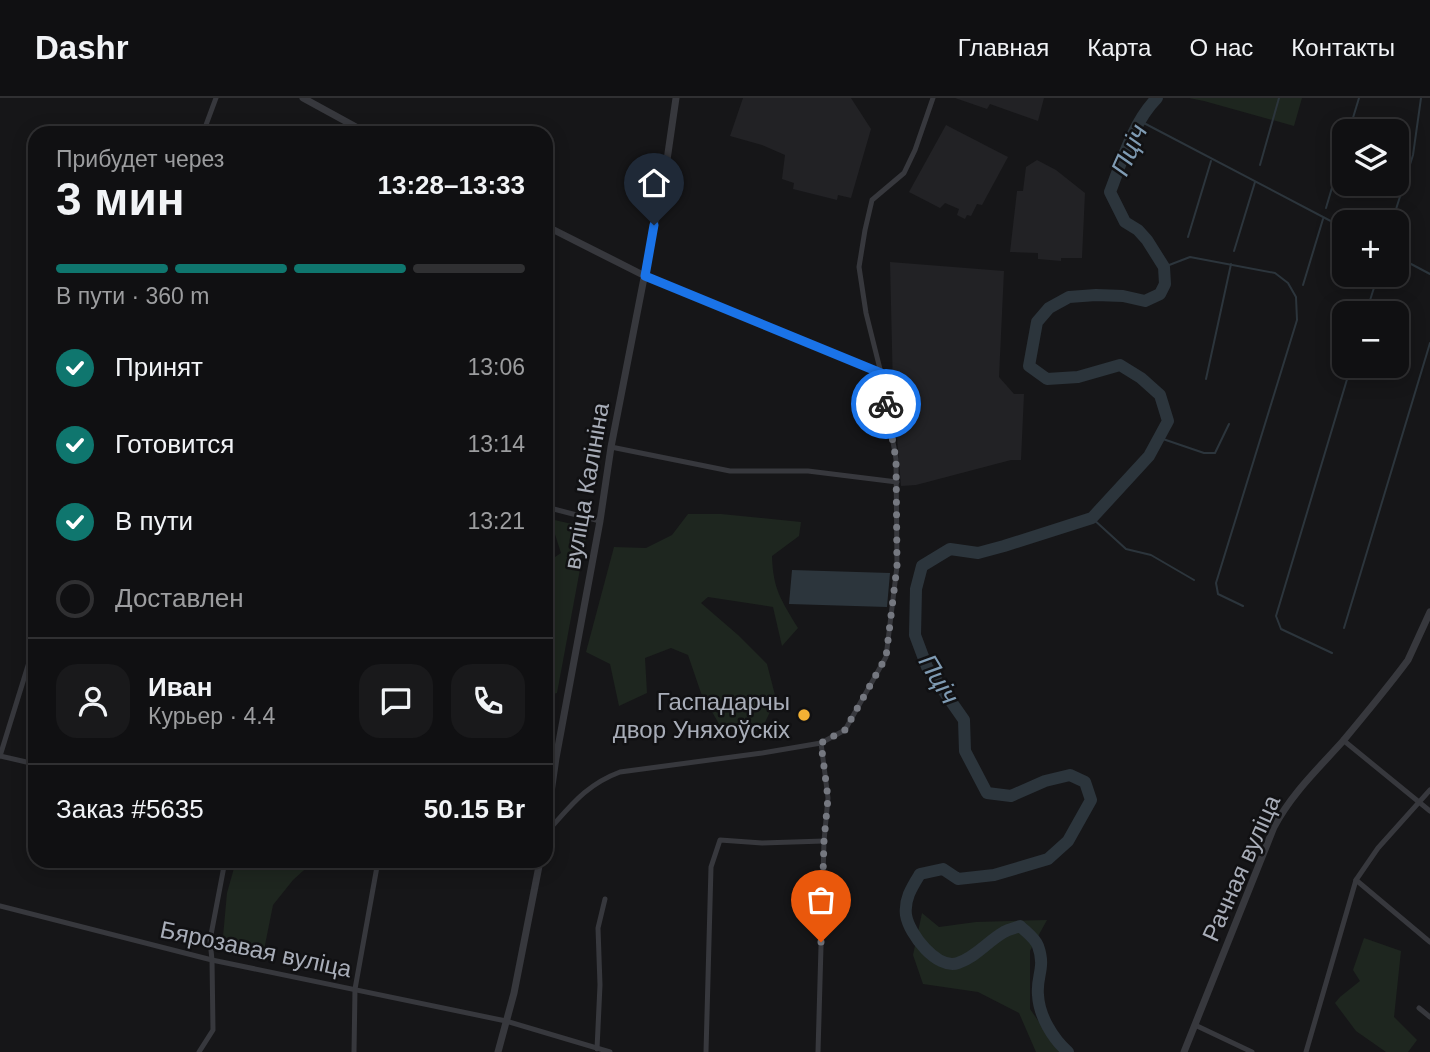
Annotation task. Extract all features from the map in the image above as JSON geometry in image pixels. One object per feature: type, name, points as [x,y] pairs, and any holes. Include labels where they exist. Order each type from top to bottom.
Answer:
[{"type":"street","points":[[206,126],[216,98]]},
{"type":"street","points":[[303,98],[354,126]]},
{"type":"street","name":"вуліца Калініна","points":[[553,779],[611,447],[667,160],[676,98]]},
{"type":"street","points":[[553,826],[589,787],[620,772],[821,743],[845,730],[886,657],[897,566],[896,459],[859,267],[864,230],[872,200],[904,173],[933,98]]},
{"type":"street","points":[[553,230],[645,276],[881,373]]},
{"type":"street","points":[[611,447],[730,471],[808,471],[897,482]]},
{"type":"street","points":[[553,509],[600,521]]},
{"type":"street","name":"Рачная вуліца","points":[[1184,1052],[1283,809],[1408,660],[1430,612]]},
{"type":"street","points":[[28,670],[0,756],[28,762]]},
{"type":"street","points":[[1343,740],[1430,811]]},
{"type":"street","points":[[818,1052],[824,841],[828,798],[821,743]]},
{"type":"street","points":[[1306,1052],[1356,880],[1378,848],[1430,790]]},
{"type":"street","points":[[706,1052],[711,867],[720,840],[762,843],[824,841]]},
{"type":"street","points":[[199,1052],[213,1030],[210,940],[224,868]]},
{"type":"street","points":[[354,1052],[355,989],[377,868]]},
{"type":"street","points":[[498,1052],[514,993],[539,868]]},
{"type":"street","points":[[1356,880],[1430,942]]},
{"type":"street","points":[[597,1049],[600,985],[598,928],[605,899]]},
{"type":"street","name":"Бярозавая вуліца","points":[[0,906],[212,960],[506,1021],[610,1052]]},
{"type":"street","points":[[1419,1008],[1430,1017]]},
{"type":"street","points":[[1195,1026],[1252,1052]]},
{"type":"shaded area","points":[[743,98],[851,98],[871,129],[851,198],[838,195],[837,200],[793,189],[794,183],[782,179],[785,155],[730,136]]},
{"type":"shaded area","points":[[955,98],[1044,98],[1038,121],[990,104],[987,109]]},
{"type":"shaded area","points":[[1189,98],[1302,98],[1294,126]]},
{"type":"shaded area","points":[[946,125],[1008,157],[982,205],[977,204],[971,216],[967,215],[965,219],[957,215],[959,209],[945,203],[940,208],[909,192]]},
{"type":"shaded area","points":[[1037,160],[1056,170],[1085,193],[1082,258],[1061,258],[1061,261],[1038,259],[1038,253],[1010,252],[1017,191],[1023,191],[1026,167]]},
{"type":"shaded area","points":[[890,262],[1004,271],[999,377],[1014,394],[1024,394],[1021,460],[1011,460],[916,485],[901,486],[893,390]]},
{"type":"shaded area","points":[[688,514],[721,514],[801,522],[799,536],[772,556],[779,594],[798,628],[782,646],[773,607],[708,597],[701,603],[767,664],[776,699],[761,731],[722,729],[701,693],[688,655],[671,648],[645,658],[647,693],[619,706],[610,664],[586,652],[614,547],[646,548],[672,535]]},
{"type":"shaded area","points":[[553,520],[590,528],[586,537],[557,693],[553,694],[553,558],[561,553]]},
{"type":"shaded area","points":[[792,570],[890,573],[887,607],[789,604]]},
{"type":"shaded area","points":[[234,868],[306,868],[273,905],[262,960],[222,948],[227,893]]},
{"type":"shaded area","points":[[922,913],[939,927],[976,922],[1047,920],[1030,951],[1030,1009],[1060,1052],[1036,1052],[1019,1013],[978,992],[923,984],[913,955]]},
{"type":"shaded area","points":[[1364,938],[1401,951],[1394,1017],[1417,1040],[1408,1052],[1386,1052],[1356,1031],[1335,1003],[1360,981],[1353,970]]},
{"type":"waterway","name":"Пціч","points":[[1068,1052],[1057,1041],[1044,1019],[1038,995],[1041,966],[1038,946],[1020,926],[1004,932],[964,960],[950,964],[925,949],[908,923],[907,898],[920,874],[943,869],[958,879],[994,875],[1048,859],[1068,841],[1091,800],[1085,782],[1070,775],[1045,781],[1011,796],[987,793],[965,751],[964,720],[927,667],[915,635],[916,589],[922,566],[950,549],[978,553],[1092,518],[1149,456],[1168,421],[1160,395],[1141,378],[1120,365],[1078,377],[1047,379],[1029,366],[1037,322],[1049,308],[1069,297],[1096,295],[1123,296],[1145,301],[1160,294],[1165,284],[1164,267],[1147,240],[1125,222],[1110,192],[1135,130],[1157,98]]},
{"type":"waterway","points":[[1260,165],[1279,98]]},
{"type":"waterway","points":[[1353,119],[1359,98]]},
{"type":"waterway","points":[[1396,210],[1413,155],[1421,98]]},
{"type":"waterway","points":[[1140,121],[1332,222]]},
{"type":"waterway","points":[[1188,237],[1211,161]]},
{"type":"waterway","points":[[1234,251],[1255,182]]},
{"type":"waterway","points":[[1326,208],[1332,188]]},
{"type":"waterway","points":[[1303,285],[1323,219]]},
{"type":"waterway","points":[[1164,267],[1190,257],[1275,273],[1288,283],[1296,297],[1297,320],[1216,583],[1218,594],[1243,606]]},
{"type":"waterway","points":[[1409,263],[1430,274]]},
{"type":"waterway","points":[[1206,379],[1231,264]]},
{"type":"waterway","points":[[1370,301],[1374,287]]},
{"type":"waterway","points":[[1344,628],[1430,343]]},
{"type":"waterway","points":[[1332,653],[1281,629],[1276,616],[1347,378]]},
{"type":"waterway","points":[[1160,438],[1204,453],[1215,453],[1229,424]]},
{"type":"waterway","points":[[1092,518],[1126,549],[1151,555],[1194,580]]},
{"type":"way so far","points":[[821,942],[828,798],[821,743],[845,730],[886,657],[897,566],[896,459],[886,404]]},
{"type":"place","name":"Гаспадарчы двор Уняхоўскіх","points":[[804,715]]},
{"type":"route","points":[[654,225],[645,276],[881,373],[886,404]]}]
